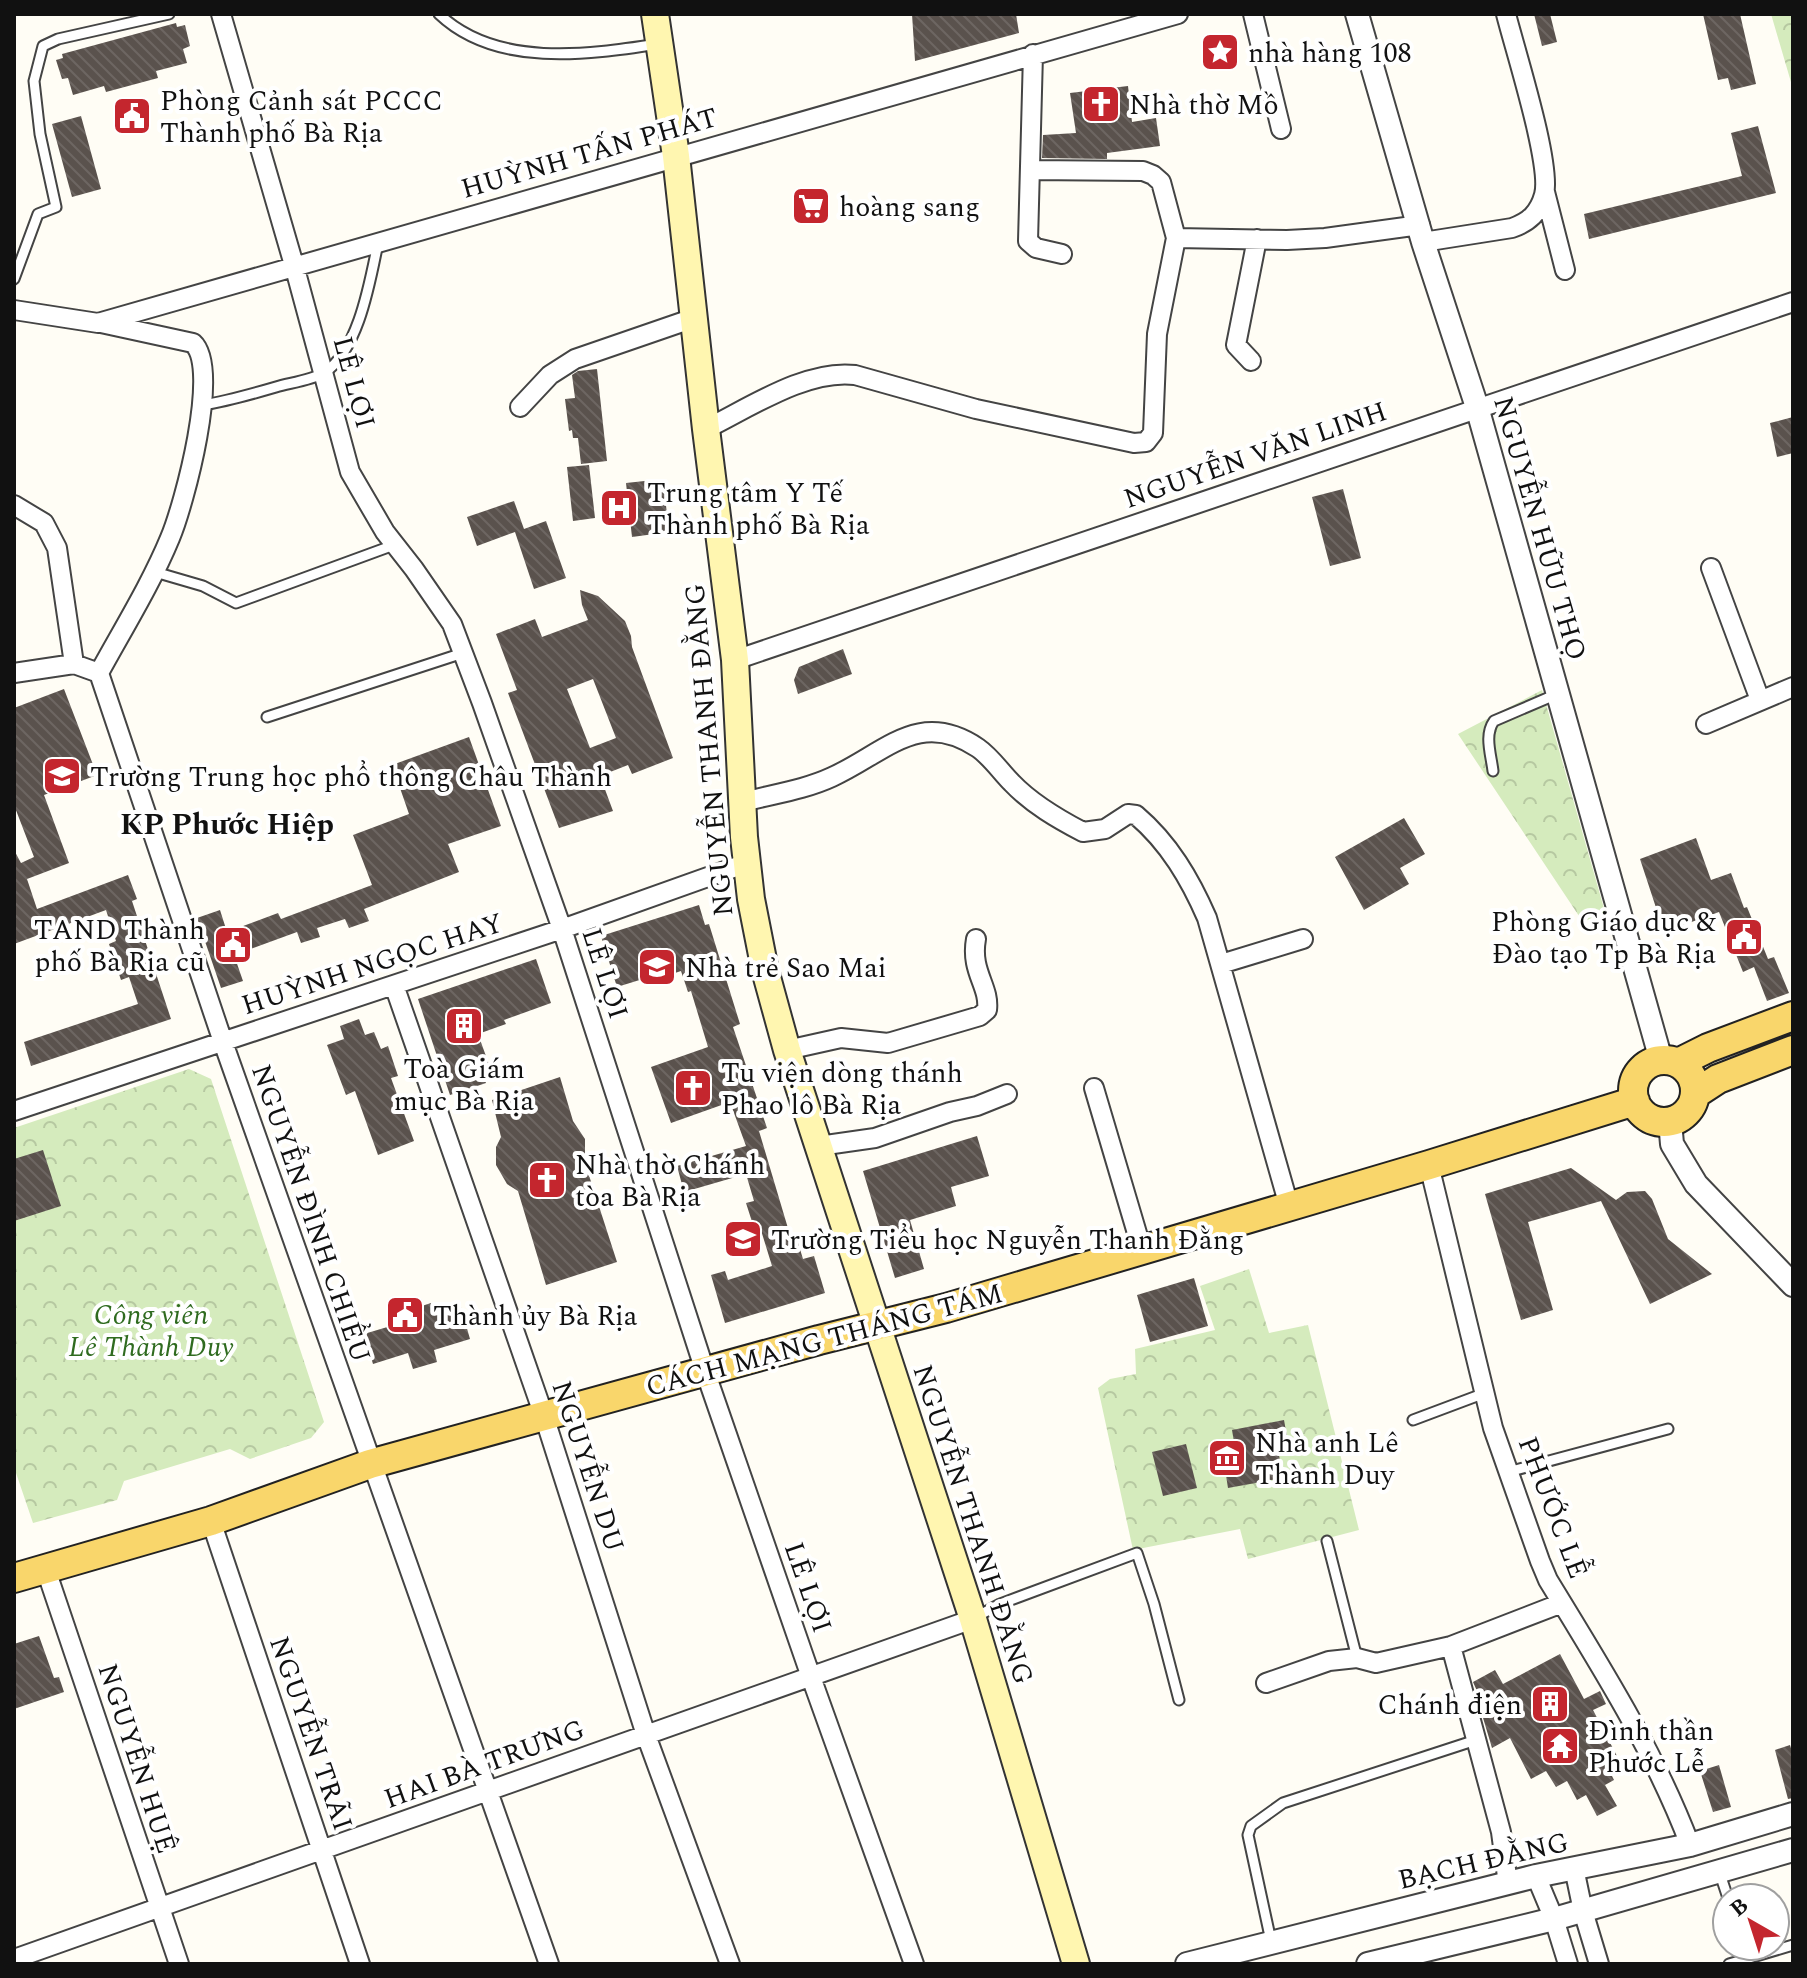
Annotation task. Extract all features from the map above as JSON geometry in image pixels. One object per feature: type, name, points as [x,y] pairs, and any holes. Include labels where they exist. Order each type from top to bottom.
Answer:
[{"type":"main road","name":"NGUYỄN THANH ĐẰNG","points":[[655,14],[676,156],[735,660],[751,899],[765,970],[787,1050],[973,1619],[1076,1964]]},
{"type":"main road","points":[[1793,1016],[1669,1062],[1646,1066],[1636,1078],[1635,1101],[1649,1117],[1670,1121],[1687,1111],[1695,1094],[1718,1079],[1793,1050]]},
{"type":"main road","points":[[1669,1062],[1691,1076],[1695,1094]]},
{"type":"main road","name":"CÁCH MẠNG THÁNG TÁM","points":[[14,1578],[211,1521],[370,1464],[877,1326],[1142,1250],[1635,1101]]},
{"type":"street","name":"LÊ LỢI","points":[[221,14],[350,472],[385,532],[452,624],[463,653],[562,929],[705,1371],[914,1964]]},
{"type":"street","name":"HUỲNH TẤN PHÁT","points":[[14,310],[98,323],[1178,14]]},
{"type":"street","points":[[1253,14],[1281,129]]},
{"type":"street","name":"NGUYỄN HỮU THỌ","points":[[1357,14],[1477,407],[1557,694],[1669,1062]]},
{"type":"street","points":[[1506,14],[1544,163],[1545,192],[1565,270]]},
{"type":"street","points":[[1033,54],[1028,241],[1036,248],[1062,254]]},
{"type":"street","points":[[706,429],[807,380],[837,373],[855,375],[976,409],[1134,443],[1146,442],[1153,433],[1157,334],[1176,238],[1167,196],[1161,182],[1143,171],[1030,170]]},
{"type":"street","points":[[1176,238],[1325,238],[1512,228],[1526,223],[1537,213],[1545,192]]},
{"type":"street","points":[[1251,361],[1236,345],[1257,239]]},
{"type":"street","name":"NGUYỄN VĂN LINH","points":[[735,660],[1793,302]]},
{"type":"street","points":[[520,407],[550,375],[575,359],[694,318]]},
{"type":"street","points":[[14,673],[74,664],[99,673],[171,535],[194,455],[203,405],[203,360],[199,348],[193,343],[98,323]]},
{"type":"street","points":[[14,505],[44,523],[57,548],[74,664]]},
{"type":"street","points":[[1711,568],[1760,700]]},
{"type":"street","name":"NGUYỄN ĐÌNH CHIỂU","points":[[99,673],[370,1464],[549,1964]]},
{"type":"street","points":[[1706,724],[1793,687]]},
{"type":"street","points":[[743,802],[811,785],[833,777],[897,741],[925,731],[941,731],[981,750],[1033,802],[1083,832],[1105,829],[1128,814],[1136,815],[1168,849],[1195,890],[1207,918],[1289,1206]]},
{"type":"street","name":"HUỲNH NGỌC HAY","points":[[14,1111],[562,929],[747,863]]},
{"type":"street","points":[[787,1050],[841,1038],[888,1043],[980,1016],[987,1010],[988,1001],[975,966],[973,953],[976,939]]},
{"type":"street","points":[[1221,964],[1303,939]]},
{"type":"street","name":"NGUYỄN DU","points":[[394,985],[544,1416],[646,1735],[730,1964]]},
{"type":"street","points":[[1094,1088],[1142,1250]]},
{"type":"street","points":[[819,1146],[875,1138],[1007,1094]]},
{"type":"street","points":[[1670,1121],[1672,1144],[1696,1184],[1793,1285]]},
{"type":"street","name":"PHƯỚC LỄ","points":[[1429,1165],[1485,1393],[1508,1472],[1540,1561],[1638,1728],[1673,1800],[1690,1845]]},
{"type":"street","name":"NGUYỄN TRÃI","points":[[211,1521],[360,1964]]},
{"type":"street","name":"NGUYỄN HUỆ","points":[[46,1570],[179,1964]]},
{"type":"street","points":[[1266,1683],[1329,1661],[1357,1658],[1376,1663],[1451,1646],[1562,1603]]},
{"type":"street","name":"HAI BÀ TRƯNG","points":[[14,1959],[973,1619]]},
{"type":"street","points":[[1451,1646],[1501,1832],[1508,1884]]},
{"type":"street","name":"BẠCH ĐẰNG","points":[[1187,1964],[1536,1876],[1690,1845],[1793,1814]]},
{"type":"street","points":[[1368,1964],[1402,1960],[1793,1850]]},
{"type":"street","points":[[1574,1868],[1599,1964]]},
{"type":"street","points":[[1536,1876],[1568,1964]]},
{"type":"lane","points":[[14,279],[38,214],[56,207],[40,134],[34,81],[43,46],[58,39],[169,14]]},
{"type":"lane","points":[[439,14],[453,27],[499,47],[575,53],[660,44]]},
{"type":"lane","points":[[203,405],[323,373],[341,356],[348,342],[366,298],[378,241]]},
{"type":"lane","points":[[154,572],[203,586],[236,603],[394,545]]},
{"type":"lane","points":[[267,717],[463,653]]},
{"type":"lane","points":[[1493,771],[1488,736],[1494,721],[1557,694]]},
{"type":"lane","points":[[1413,1420],[1485,1393]]},
{"type":"lane","points":[[1508,1472],[1668,1429]]},
{"type":"lane","points":[[1327,1541],[1357,1658]]},
{"type":"lane","points":[[973,1619],[1000,1604],[1137,1553],[1179,1700]]},
{"type":"lane","points":[[1272,1943],[1248,1835],[1251,1826],[1283,1803],[1476,1740]]},
{"type":"lane","points":[[1719,1871],[1723,1882]]},
{"type":"green space","points":[[1771,14],[1793,14],[1793,89]]},
{"type":"green space","points":[[1542,690],[1605,912],[1583,922],[1458,734]]},
{"type":"green space","name":"Công viên Lê Thành Duy","points":[[189,1069],[211,1079],[324,1422],[311,1438],[250,1459],[230,1449],[124,1481],[117,1500],[33,1523],[14,1467],[14,1128]]},
{"type":"green space","name":"Nhà anh Lê Thành Duy","points":[[1249,1269],[1269,1333],[1308,1325],[1359,1530],[1248,1559],[1240,1529],[1133,1550],[1098,1388],[1110,1379],[1136,1374],[1135,1349],[1215,1330],[1200,1286]]},
{"type":"building","points":[[912,14],[1016,14],[1019,33],[915,61]]},
{"type":"building","points":[[1534,14],[1550,14],[1557,42],[1542,46]]},
{"type":"building","points":[[1703,14],[1740,14],[1756,84],[1731,90],[1728,78],[1718,80]]},
{"type":"building","points":[[176,23],[177,27],[185,25],[190,46],[183,49],[187,63],[156,71],[158,78],[106,92],[104,86],[73,95],[68,78],[62,79],[56,60],[63,58],[62,54]]},
{"type":"building","points":[[1128,86],[1132,122],[1156,118],[1160,146],[1107,153],[1107,159],[1042,158],[1043,135],[1076,133],[1070,93]]},
{"type":"building","points":[[81,116],[101,189],[72,197],[52,124]]},
{"type":"building","points":[[1758,126],[1776,193],[1589,239],[1584,214],[1742,176],[1731,133]]},
{"type":"building","points":[[597,369],[607,461],[581,464],[578,438],[573,438],[572,430],[569,431],[565,399],[575,398],[572,375],[578,371]]},
{"type":"building","points":[[1793,417],[1793,453],[1777,457],[1770,423]]},
{"type":"building","points":[[589,465],[595,518],[573,521],[567,467]]},
{"type":"building","points":[[663,479],[669,532],[632,537],[626,483]]},
{"type":"building","points":[[1343,489],[1361,558],[1330,566],[1312,497]]},
{"type":"building","points":[[514,501],[524,529],[546,521],[566,578],[534,589],[515,532],[477,546],[467,517]]},
{"type":"building","points":[[580,590],[598,596],[625,621],[673,758],[632,774],[628,765],[600,776],[613,811],[559,828],[508,693],[517,690],[496,634],[535,619],[542,637],[588,620]],"holes":[[[593,679],[616,738],[590,748],[567,689]]]},
{"type":"building","points":[[843,649],[852,674],[798,694],[794,680],[799,667]]},
{"type":"building","points":[[64,689],[97,775],[44,795],[69,863],[27,879],[37,909],[128,875],[137,899],[132,901],[171,1019],[31,1066],[24,1042],[138,1004],[129,977],[121,980],[109,944],[116,941],[106,910],[14,944],[14,850],[21,863],[34,857],[14,805],[14,708]]},
{"type":"building","points":[[469,737],[501,826],[448,844],[459,872],[364,909],[369,921],[349,928],[345,919],[317,928],[320,937],[301,943],[297,932],[234,955],[243,981],[221,988],[197,918],[220,910],[227,932],[278,913],[281,919],[372,885],[353,835],[409,814],[392,765]]},
{"type":"building","points":[[1404,818],[1425,854],[1400,868],[1409,884],[1364,910],[1335,857]]},
{"type":"building","points":[[1696,838],[1711,880],[1731,873],[1768,959],[1774,957],[1789,993],[1767,1001],[1754,967],[1743,972],[1719,912],[1664,932],[1640,859]]},
{"type":"building","points":[[699,905],[705,925],[709,924],[740,1024],[733,1027],[767,1128],[759,1131],[790,1235],[795,1233],[803,1259],[814,1256],[825,1293],[725,1323],[711,1275],[725,1271],[728,1280],[772,1266],[760,1227],[754,1228],[746,1203],[754,1201],[746,1174],[684,1192],[677,1166],[746,1146],[730,1102],[671,1123],[651,1067],[708,1047],[691,991],[688,992],[681,971],[648,982],[646,978],[617,987],[601,936]]},
{"type":"building","name":"Toà Giám mục Bà Rịa","points":[[536,959],[551,1003],[504,1020],[506,1024],[478,1034],[491,1070],[482,1073],[486,1083],[450,1095],[418,999]]},
{"type":"building","points":[[359,1019],[365,1035],[374,1032],[381,1049],[388,1046],[398,1076],[391,1078],[414,1141],[378,1155],[355,1091],[346,1095],[327,1045],[344,1039],[340,1026]]},
{"type":"building","name":"Nhà thờ Chánh tòa Bà Rịa","points":[[560,1077],[573,1121],[585,1139],[585,1163],[617,1262],[546,1285],[518,1191],[507,1184],[496,1165],[496,1147],[501,1137],[492,1100]]},
{"type":"building","points":[[977,1136],[989,1176],[951,1187],[956,1206],[910,1220],[924,1269],[895,1278],[863,1171]]},
{"type":"building","points":[[43,1150],[61,1206],[14,1221],[14,1159]]},
{"type":"building","points":[[1571,1168],[1616,1200],[1627,1192],[1645,1191],[1652,1199],[1668,1239],[1712,1274],[1650,1304],[1601,1201],[1528,1222],[1553,1310],[1521,1320],[1485,1194]]},
{"type":"building","points":[[1194,1278],[1208,1326],[1150,1342],[1137,1295]]},
{"type":"building","points":[[431,1303],[434,1312],[460,1304],[470,1339],[434,1350],[437,1362],[413,1369],[408,1353],[373,1364],[364,1334],[394,1325],[391,1316]]},
{"type":"building","points":[[1284,1420],[1290,1453],[1279,1455],[1283,1478],[1228,1488],[1224,1463],[1237,1460],[1232,1430]]},
{"type":"building","points":[[1186,1444],[1197,1488],[1163,1496],[1152,1452]]},
{"type":"building","points":[[39,1636],[54,1678],[59,1677],[64,1692],[14,1709],[14,1644]]},
{"type":"building","points":[[1560,1654],[1584,1699],[1600,1691],[1606,1704],[1593,1710],[1618,1758],[1606,1764],[1614,1780],[1605,1785],[1617,1806],[1597,1816],[1586,1795],[1577,1800],[1567,1781],[1556,1787],[1546,1771],[1531,1779],[1510,1738],[1492,1748],[1478,1701],[1481,1700],[1473,1682],[1495,1670],[1503,1684]]},
{"type":"building","points":[[1790,1745],[1793,1755],[1793,1798],[1788,1799],[1775,1750]]},
{"type":"building","points":[[1719,1765],[1731,1807],[1713,1812],[1700,1771]]},
{"type":"place","name":"nhà hàng 108","points":[[1220,52]]},
{"type":"place","name":"Nhà thờ Mồ","points":[[1101,104]]},
{"type":"place","name":"Phòng Cảnh sát PCCC Thành phố Bà Rịa","points":[[132,116]]},
{"type":"place","name":"hoàng sang","points":[[811,206]]},
{"type":"place","name":"Trung tâm Y Tế Thành phố Bà Rịa","points":[[619,508]]},
{"type":"place","name":"Trường Trung học phổ thông Châu Thành","points":[[62,776]]},
{"type":"place","name":"Phòng Giáo dục & Đào tạo Tp Bà Rịa","points":[[1744,937]]},
{"type":"place","name":"TAND Thành phố Bà Rịa cũ","points":[[233,945]]},
{"type":"place","name":"Nhà trẻ Sao Mai","points":[[657,967]]},
{"type":"place","name":"Toà Giám mục Bà Rịa","points":[[464,1026]]},
{"type":"place","name":"Tu viện dòng thánh Phao lô Bà Rịa","points":[[693,1088]]},
{"type":"place","name":"Nhà thờ Chánh tòa Bà Rịa","points":[[547,1180]]},
{"type":"place","name":"Trường Tiểu học Nguyễn Thanh Đằng","points":[[743,1239]]},
{"type":"place","name":"Thành ủy Bà Rịa","points":[[405,1315]]},
{"type":"place","name":"Nhà anh Lê Thành Duy","points":[[1227,1458]]},
{"type":"place","name":"Chánh điện","points":[[1550,1704]]},
{"type":"place","name":"Đình thần Phước Lễ","points":[[1560,1746]]},
{"type":"district","name":"KP Phước Hiệp","points":[[227,824]]}]
